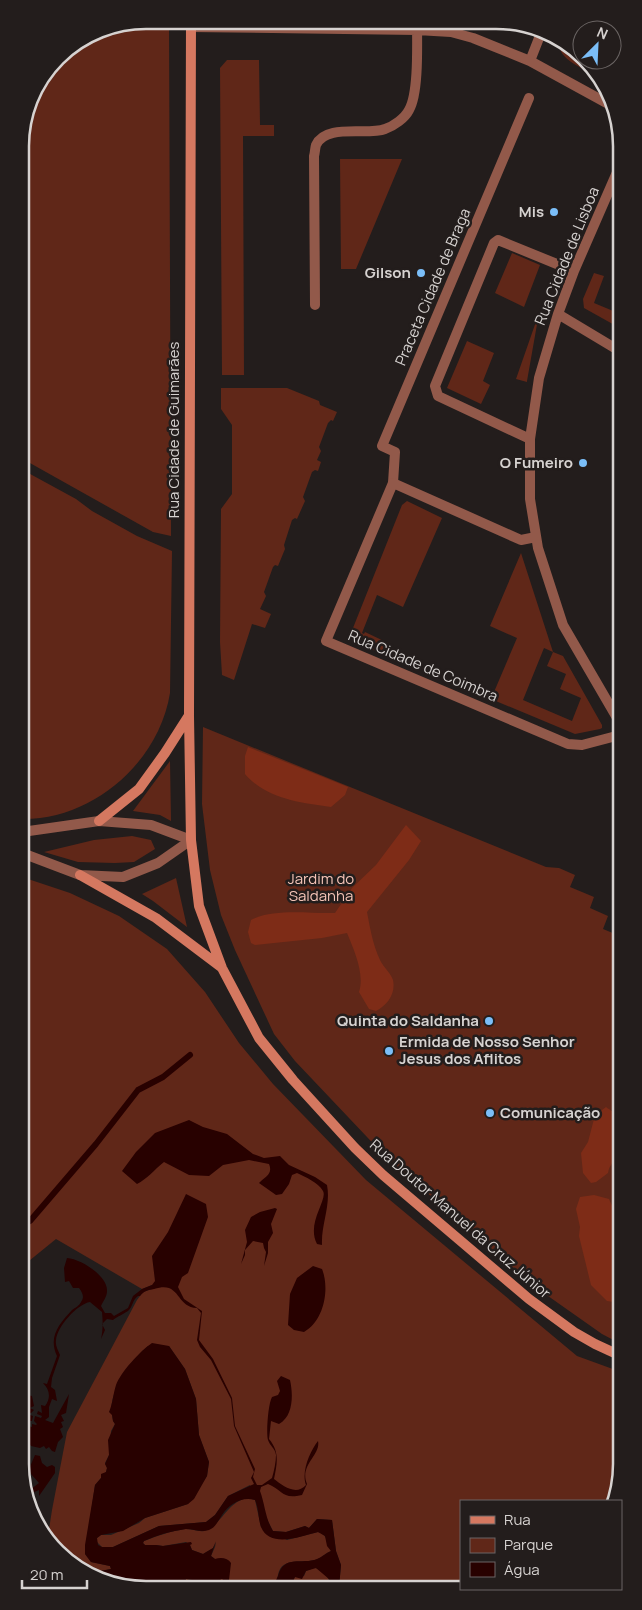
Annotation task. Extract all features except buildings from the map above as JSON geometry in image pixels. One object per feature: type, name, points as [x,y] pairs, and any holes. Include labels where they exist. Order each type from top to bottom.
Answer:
[{"type":"main road","name":"Rua Cidade de Guimarães","points":[[191,29],[188,716],[191,840]]},
{"type":"main road","points":[[99,821],[139,789],[165,753],[188,716]]},
{"type":"main road","name":"Rua Doutor Manuel da Cruz Júnior","points":[[191,840],[199,906],[222,968],[259,1038],[293,1080],[369,1162],[529,1299],[581,1336],[613,1352]]},
{"type":"main road","points":[[80,875],[156,918],[222,968]]},
{"type":"street","points":[[315,305],[314,156],[316,145],[324,136],[337,132],[385,130],[399,121],[409,110],[415,96],[417,29]]},
{"type":"street","points":[[434,29],[473,38],[530,61],[604,102]]},
{"type":"street","points":[[530,61],[540,38]]},
{"type":"street","name":"Praceta Cidade de Braga","points":[[393,483],[395,452],[382,446],[529,98]]},
{"type":"street","name":"Rua Cidade de Lisboa","points":[[613,181],[574,271],[558,314],[539,378],[530,439],[530,499],[538,548],[563,625],[613,711]]},
{"type":"street","points":[[530,439],[438,396],[435,386],[494,243],[498,240],[574,271]]},
{"type":"street","points":[[558,314],[613,347]]},
{"type":"street","points":[[393,483],[520,540],[536,537]]},
{"type":"street","name":"Rua Cidade de Coimbra","points":[[393,483],[326,641],[568,744],[582,745],[613,737]]},
{"type":"street","points":[[29,831],[99,821],[150,825],[191,840]]},
{"type":"street","points":[[29,856],[80,875],[123,877],[158,863],[191,840]]},
{"type":"green space","points":[[138,29],[169,29],[171,536],[153,532],[29,462],[29,138],[33,115],[44,87],[63,63],[74,53],[94,41],[115,33]]},
{"type":"green space","points":[[560,47],[572,57],[572,63],[567,59]]},
{"type":"green space","points":[[227,60],[259,60],[260,125],[274,125],[274,136],[243,136],[244,375],[222,375],[220,68]]},
{"type":"green space","points":[[340,159],[402,159],[356,269],[341,269]]},
{"type":"green space","points":[[512,253],[540,265],[524,307],[495,293]]},
{"type":"green space","points":[[594,273],[604,276],[594,303],[613,311],[613,324],[584,308],[583,299]]},
{"type":"green space","points":[[539,313],[527,381],[527,382],[516,379]]},
{"type":"green space","points":[[467,341],[494,353],[483,381],[490,385],[481,404],[447,388]]},
{"type":"green space","points":[[221,388],[287,388],[319,401],[320,405],[337,412],[333,421],[331,420],[328,423],[319,447],[321,451],[317,460],[321,462],[318,471],[312,472],[303,497],[305,501],[297,519],[292,520],[284,545],[285,549],[278,566],[275,565],[273,567],[264,592],[266,596],[260,609],[271,614],[265,628],[252,624],[234,680],[222,675],[220,642],[221,509],[232,494],[232,425],[221,409]]},
{"type":"green space","points":[[29,473],[137,536],[172,551],[170,693],[163,718],[152,742],[137,763],[119,782],[97,798],[74,809],[48,817],[29,818]]},
{"type":"green space","points":[[407,501],[442,518],[403,607],[377,595],[362,633],[364,634],[365,632],[388,643],[383,654],[356,643],[351,633],[402,505]]},
{"type":"green space","points":[[521,553],[553,652],[563,656],[602,728],[575,734],[491,699],[517,638],[490,626]],"holes":[[[544,648],[553,652],[547,666],[566,674],[560,689],[581,698],[572,721],[523,700]]]},
{"type":"green space","name":"Jardim do Saldanha","points":[[203,727],[546,867],[559,868],[575,875],[570,887],[594,897],[590,908],[608,916],[603,929],[613,933],[613,1340],[531,1284],[385,1156],[295,1061],[274,1034],[221,915],[210,870],[202,804]]},
{"type":"green space","points":[[170,761],[171,821],[160,815],[133,811]]},
{"type":"green space","points":[[132,836],[151,840],[155,849],[134,862],[115,863],[78,862],[44,852],[94,840]]},
{"type":"green space","points":[[176,878],[187,927],[142,894]]},
{"type":"green space","points":[[29,879],[70,893],[119,916],[167,949],[205,992],[239,1043],[273,1084],[366,1180],[577,1356],[613,1369],[613,1472],[608,1500],[460,1500],[460,1581],[340,1581],[341,1565],[336,1551],[332,1520],[317,1519],[309,1528],[305,1526],[286,1532],[273,1531],[250,1485],[228,1496],[215,1515],[206,1522],[159,1526],[113,1547],[102,1547],[97,1542],[97,1538],[101,1535],[111,1535],[139,1523],[145,1518],[188,1504],[207,1476],[209,1462],[199,1435],[196,1399],[185,1369],[169,1346],[148,1346],[128,1367],[114,1394],[110,1412],[115,1424],[111,1431],[109,1455],[105,1463],[106,1472],[95,1485],[85,1554],[91,1562],[110,1566],[111,1569],[99,1571],[94,1569],[81,1562],[69,1552],[49,1530],[67,1432],[137,1300],[143,1292],[161,1286],[152,1285],[142,1289],[56,1239],[29,1261]]},
{"type":"green space","points":[[247,1498],[255,1500],[261,1527],[287,1540],[318,1532],[321,1533],[325,1537],[331,1551],[312,1561],[294,1562],[284,1565],[280,1569],[277,1581],[216,1581],[222,1578],[215,1559],[211,1556],[216,1542],[213,1548],[203,1554],[192,1550],[186,1542],[163,1546],[145,1545],[143,1543],[169,1532],[185,1529],[204,1531],[215,1524],[234,1504]]},
{"type":"green space","points":[[317,1568],[325,1574],[329,1581],[293,1581],[295,1577],[304,1576],[306,1571]]},
{"type":"shaded area","points":[[248,747],[348,787],[345,795],[331,807],[296,801],[263,789],[245,774],[245,756]]},
{"type":"shaded area","points":[[406,825],[421,841],[409,860],[367,912],[372,936],[381,963],[391,975],[394,985],[390,999],[380,1009],[376,1011],[369,1009],[359,992],[360,970],[347,933],[322,938],[255,945],[251,943],[248,932],[251,920],[260,916],[292,912],[335,913],[352,888],[376,865]]},
{"type":"shaded area","points":[[606,1107],[613,1112],[613,1161],[608,1173],[596,1182],[591,1183],[583,1173],[581,1153],[588,1142],[594,1119]]},
{"type":"shaded area","points":[[594,1195],[609,1199],[613,1208],[613,1302],[607,1301],[591,1285],[579,1236],[580,1227],[576,1209],[580,1197]]},
{"type":"water","points":[[189,1120],[203,1127],[227,1134],[253,1154],[264,1158],[280,1156],[289,1165],[327,1185],[328,1200],[322,1245],[317,1244],[314,1228],[323,1200],[323,1191],[315,1182],[297,1173],[292,1175],[289,1184],[282,1194],[276,1195],[259,1183],[269,1173],[269,1164],[249,1160],[223,1165],[209,1176],[189,1175],[164,1162],[137,1184],[122,1171],[136,1152],[155,1133]]},
{"type":"water","points":[[186,1194],[206,1204],[208,1217],[188,1273],[182,1277],[178,1287],[184,1299],[202,1311],[199,1340],[213,1359],[232,1398],[235,1426],[255,1469],[253,1477],[257,1485],[262,1485],[272,1478],[276,1455],[267,1437],[271,1401],[272,1397],[278,1395],[280,1391],[277,1381],[281,1376],[290,1380],[292,1398],[290,1410],[279,1424],[271,1421],[269,1439],[275,1449],[277,1458],[274,1479],[294,1490],[298,1490],[306,1485],[305,1477],[307,1484],[302,1495],[295,1496],[283,1494],[268,1484],[261,1487],[260,1491],[268,1521],[273,1531],[286,1532],[305,1526],[309,1528],[317,1519],[332,1520],[336,1551],[341,1565],[340,1581],[330,1581],[316,1568],[306,1571],[302,1579],[295,1577],[293,1581],[276,1581],[281,1569],[285,1565],[294,1562],[311,1561],[331,1551],[327,1546],[325,1536],[318,1532],[295,1538],[271,1538],[265,1534],[261,1527],[255,1500],[250,1499],[232,1504],[215,1526],[209,1530],[186,1529],[164,1533],[143,1543],[145,1545],[163,1546],[191,1542],[192,1550],[203,1554],[213,1548],[216,1541],[211,1556],[215,1559],[222,1558],[230,1561],[229,1580],[138,1581],[108,1575],[99,1571],[111,1569],[110,1566],[91,1562],[85,1554],[85,1545],[95,1485],[107,1468],[105,1464],[109,1455],[108,1440],[115,1424],[109,1412],[116,1385],[126,1368],[152,1343],[169,1346],[185,1369],[196,1399],[199,1435],[209,1462],[207,1476],[194,1499],[188,1504],[145,1518],[123,1531],[101,1535],[97,1538],[98,1545],[113,1547],[159,1526],[206,1522],[215,1515],[228,1496],[254,1484],[251,1478],[254,1472],[234,1426],[231,1399],[211,1360],[200,1347],[197,1340],[201,1313],[197,1308],[190,1307],[185,1303],[174,1291],[163,1287],[150,1290],[138,1296],[128,1311],[113,1320],[107,1319],[103,1323],[102,1312],[90,1302],[79,1307],[68,1317],[57,1335],[56,1342],[60,1355],[51,1387],[55,1390],[57,1401],[52,1399],[49,1407],[49,1417],[45,1420],[53,1423],[69,1394],[66,1413],[61,1415],[64,1421],[61,1422],[63,1427],[60,1429],[63,1437],[58,1442],[55,1452],[49,1447],[46,1449],[44,1446],[40,1448],[31,1446],[29,1443],[29,1426],[32,1427],[32,1424],[37,1424],[34,1421],[35,1416],[41,1418],[42,1416],[37,1414],[38,1411],[42,1413],[41,1405],[45,1406],[49,1397],[47,1388],[43,1383],[47,1384],[57,1356],[54,1343],[56,1331],[63,1320],[80,1304],[83,1298],[79,1288],[73,1288],[69,1281],[65,1282],[64,1268],[67,1258],[79,1261],[93,1269],[103,1280],[107,1291],[101,1306],[105,1313],[111,1313],[114,1316],[128,1308],[133,1296],[142,1289],[152,1285],[155,1281],[152,1256],[168,1232]]},
{"type":"water","points":[[277,1209],[271,1224],[273,1233],[268,1242],[268,1253],[264,1266],[266,1252],[263,1243],[253,1241],[245,1250],[241,1264],[247,1242],[245,1230],[251,1217],[260,1212]]},
{"type":"water","points":[[313,1266],[322,1269],[324,1277],[325,1295],[321,1313],[311,1327],[304,1332],[294,1330],[288,1325],[290,1294],[297,1278]]},
{"type":"water","points":[[103,1325],[105,1330],[101,1339],[102,1332]]},
{"type":"water","points":[[29,1395],[32,1396],[34,1406],[30,1408],[34,1410],[29,1414]]},
{"type":"water","points":[[29,1415],[33,1416],[32,1421],[29,1421]]},
{"type":"water","points":[[318,1441],[316,1451],[308,1466],[305,1477],[307,1462]]},
{"type":"water","points":[[35,1455],[40,1456],[42,1463],[47,1467],[52,1465],[55,1467],[55,1473],[39,1496],[39,1490],[33,1493],[32,1488],[39,1483],[31,1474],[29,1468]]},
{"type":"waterway","points":[[29,1222],[96,1144],[138,1090],[163,1077],[190,1055]]},
{"type":"place","name":"Mis","points":[[554,212]]},
{"type":"place","name":"Gilson","points":[[421,273]]},
{"type":"place","name":"O Fumeiro","points":[[583,463]]},
{"type":"place","name":"Quinta do Saldanha","points":[[489,1021]]},
{"type":"place","name":"Ermida de Nosso Senhor Jesus dos Aflitos","points":[[389,1051]]},
{"type":"place","name":"Comunicação","points":[[490,1113]]}]
